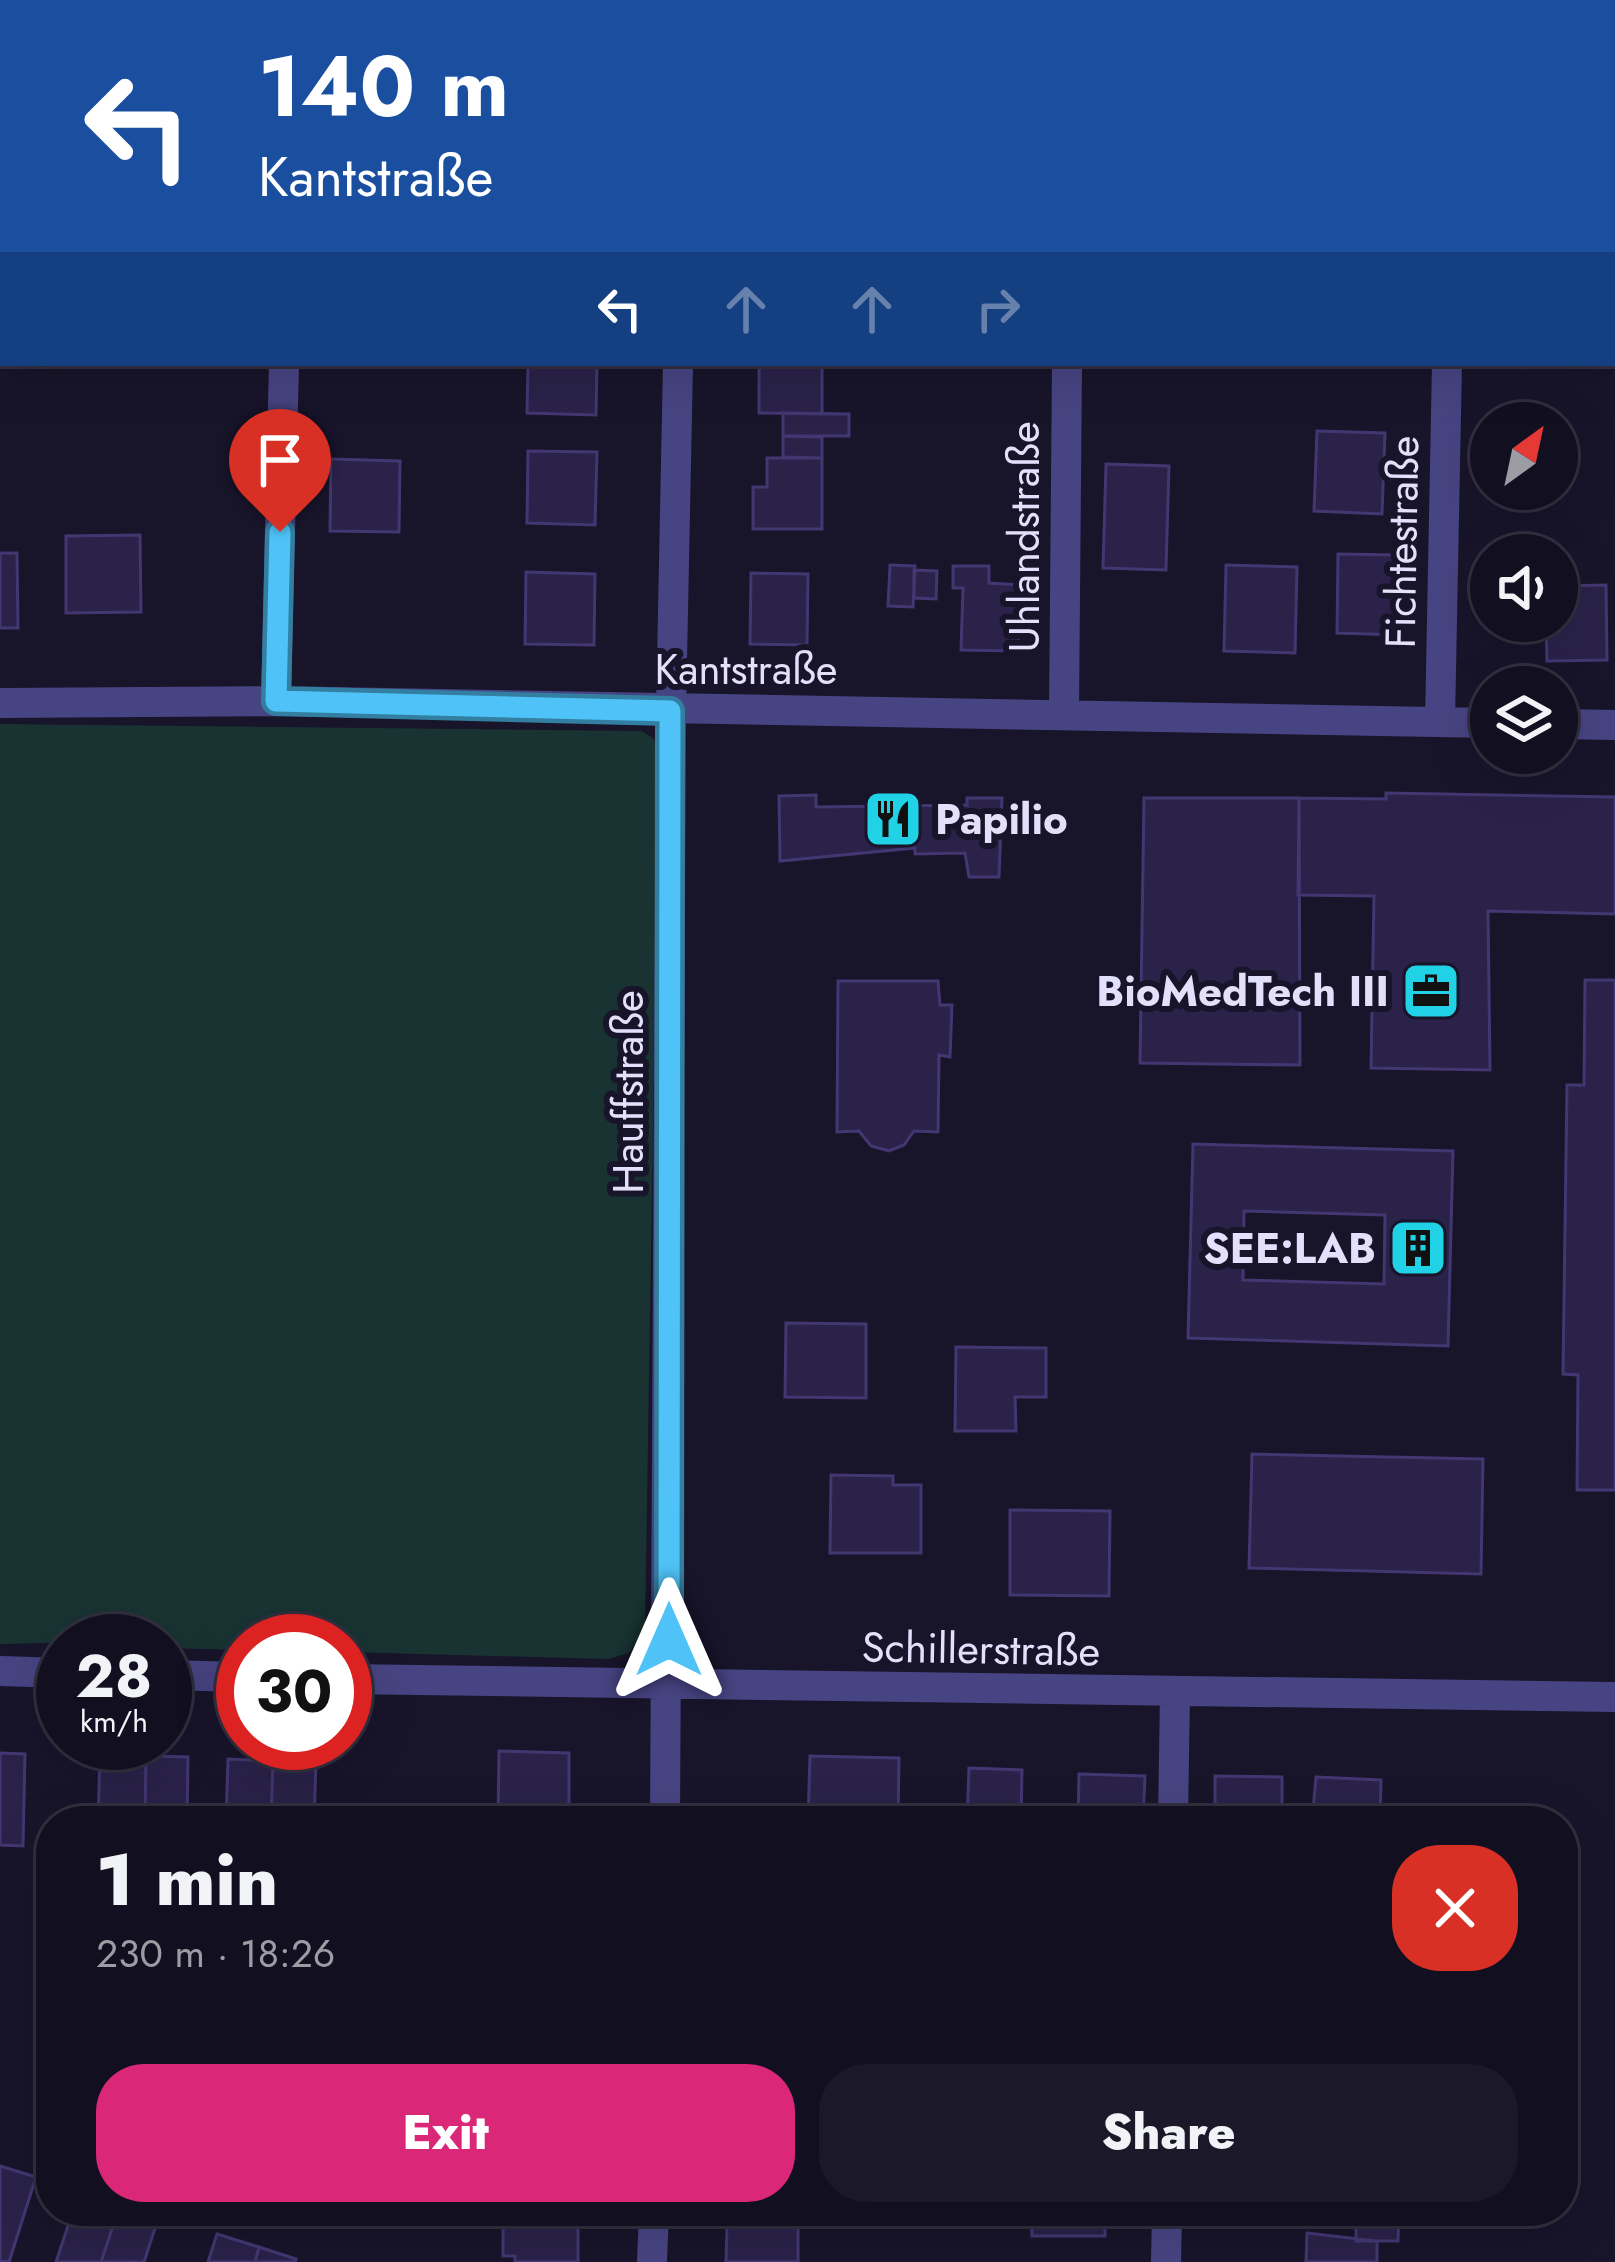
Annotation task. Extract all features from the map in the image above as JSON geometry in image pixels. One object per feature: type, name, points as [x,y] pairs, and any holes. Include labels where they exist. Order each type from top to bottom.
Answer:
[{"type":"street","points":[[276,701],[284,366]]},
{"type":"street","name":"Hauffstraße","points":[[665,1806],[670,711],[679,366]]},
{"type":"street","name":"Uhlandstraße","points":[[1064,712],[1067,366]]},
{"type":"street","name":"Fichtestraße","points":[[1441,722],[1447,366]]},
{"type":"street","name":"Kantstraße","points":[[0,703],[276,701],[1470,723]]},
{"type":"street","points":[[1578,724],[1615,725]]},
{"type":"street","points":[[0,1671],[36,1672]]},
{"type":"street","name":"Schillerstraße","points":[[372,1680],[1615,1697]]},
{"type":"street","points":[[1173,1806],[1175,1693]]},
{"type":"street","points":[[652,2262],[653,2226]]},
{"type":"street","points":[[1166,2262],[1167,2226]]},
{"type":"green space","points":[[0,724],[642,731],[654,739],[659,754],[645,1630],[629,1653],[608,1659],[372,1653],[372,1614],[216,1614],[216,1649],[192,1649],[192,1614],[36,1614],[36,1643],[0,1644]]},
{"type":"building","points":[[528,366],[597,366],[596,415],[527,413]]},
{"type":"building","points":[[759,366],[822,366],[822,414],[759,413]]},
{"type":"building","points":[[783,413],[849,414],[849,436],[783,436]]},
{"type":"building","points":[[1317,431],[1385,433],[1382,514],[1314,511]]},
{"type":"building","points":[[783,436],[822,437],[822,458],[783,457]]},
{"type":"building","points":[[528,451],[597,452],[595,525],[527,523]]},
{"type":"building","points":[[767,458],[822,458],[822,529],[753,529],[753,487],[767,487]]},
{"type":"building","points":[[331,459],[400,461],[399,532],[330,531]]},
{"type":"building","points":[[1106,464],[1169,466],[1166,570],[1103,568]]},
{"type":"building","points":[[140,535],[141,612],[66,613],[66,536]]},
{"type":"building","points":[[0,553],[17,553],[18,628],[0,628]]},
{"type":"building","points":[[1338,554],[1401,555],[1400,635],[1337,633]]},
{"type":"building","points":[[890,565],[915,566],[913,607],[888,606]]},
{"type":"building","points":[[1226,565],[1297,567],[1295,653],[1224,651]]},
{"type":"building","points":[[953,566],[989,566],[989,583],[1020,585],[1018,651],[961,650],[963,588],[953,588]]},
{"type":"building","points":[[914,570],[937,571],[936,599],[914,598]]},
{"type":"building","points":[[526,572],[595,574],[594,645],[525,644]]},
{"type":"building","points":[[751,573],[808,574],[807,645],[750,644]]},
{"type":"building","points":[[1606,585],[1607,660],[1547,661],[1547,642],[1578,642],[1578,586]]},
{"type":"building","name":"BioMedTech III","points":[[1386,793],[1615,797],[1615,914],[1488,911],[1490,1070],[1371,1068],[1374,896],[1298,895],[1299,798],[1386,799]]},
{"type":"building","points":[[816,795],[816,807],[967,805],[967,798],[1002,798],[999,877],[969,877],[965,853],[915,854],[915,848],[780,861],[779,796]]},
{"type":"building","points":[[1144,798],[1299,798],[1300,1065],[1140,1063]]},
{"type":"building","points":[[1585,980],[1615,980],[1615,1490],[1577,1490],[1578,1375],[1563,1374],[1567,1085],[1584,1085]]},
{"type":"building","points":[[838,981],[938,981],[940,1005],[952,1005],[950,1057],[939,1055],[938,1132],[914,1131],[904,1145],[889,1151],[871,1146],[859,1131],[837,1132]]},
{"type":"building","name":"SEE:LAB","points":[[1193,1144],[1453,1151],[1448,1346],[1188,1338]],"holes":[[[1244,1211],[1385,1215],[1384,1284],[1243,1280]]]},
{"type":"building","points":[[786,1323],[866,1324],[866,1398],[785,1397]]},
{"type":"building","points":[[956,1347],[1046,1348],[1046,1397],[1015,1397],[1016,1431],[955,1431]]},
{"type":"building","points":[[1252,1454],[1483,1459],[1481,1574],[1249,1568]]},
{"type":"building","points":[[831,1475],[893,1476],[893,1485],[921,1485],[921,1553],[830,1553]]},
{"type":"building","points":[[1010,1510],[1110,1511],[1109,1596],[1010,1595]]},
{"type":"building","points":[[499,1751],[569,1753],[569,1806],[498,1806]]},
{"type":"building","points":[[0,1753],[25,1754],[23,1846],[0,1845]]},
{"type":"building","points":[[810,1756],[899,1758],[898,1806],[808,1806]]},
{"type":"building","points":[[969,1768],[1022,1770],[1021,1806],[968,1806]]},
{"type":"building","points":[[100,1770],[146,1770],[145,1806],[98,1806]]},
{"type":"building","points":[[146,1770],[188,1770],[187,1806],[145,1806]]},
{"type":"building","points":[[228,1770],[273,1770],[272,1806],[226,1806]]},
{"type":"building","points":[[273,1770],[316,1770],[315,1806],[272,1806]]},
{"type":"building","points":[[1079,1774],[1145,1776],[1144,1806],[1078,1806]]},
{"type":"building","points":[[1215,1776],[1282,1777],[1282,1806],[1215,1806]]},
{"type":"building","points":[[1316,1777],[1381,1780],[1380,1806],[1313,1806]]},
{"type":"building","points":[[0,2166],[36,2177],[9,2262],[0,2261]]},
{"type":"building","points":[[68,2226],[113,2226],[101,2262],[56,2262]]},
{"type":"building","points":[[113,2226],[156,2226],[144,2262],[101,2262]]},
{"type":"building","points":[[503,2226],[578,2226],[578,2262],[515,2262],[515,2256],[503,2256]]},
{"type":"building","points":[[727,2226],[798,2227],[798,2262],[726,2262]]},
{"type":"building","points":[[1032,2226],[1105,2226],[1105,2236],[1032,2236]]},
{"type":"building","points":[[1356,2226],[1398,2226],[1398,2241],[1356,2241]]},
{"type":"building","points":[[1307,2233],[1377,2241],[1377,2262],[1306,2262]]},
{"type":"building","points":[[217,2234],[259,2247],[255,2262],[208,2262]]},
{"type":"building","points":[[259,2247],[296,2259],[295,2262],[255,2262]]},
{"type":"place","name":"Papilio","points":[[893,819]]},
{"type":"place","name":"BioMedTech III","points":[[1431,991]]},
{"type":"place","name":"SEE:LAB","points":[[1418,1248]]},
{"type":"route","points":[[280,532],[276,701],[670,711],[669,1640]]}]
